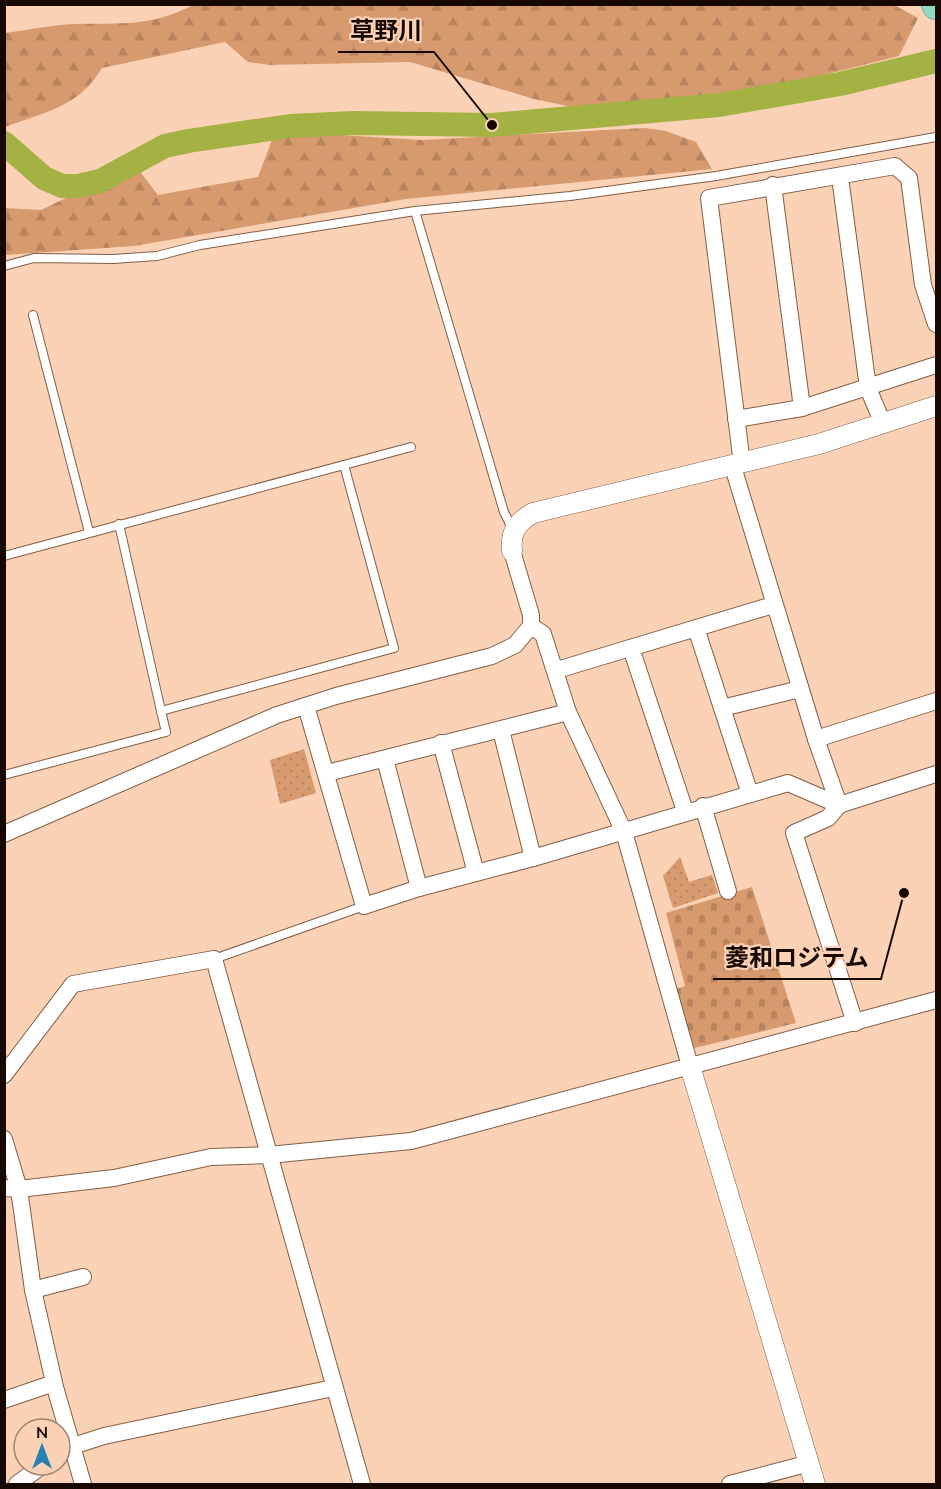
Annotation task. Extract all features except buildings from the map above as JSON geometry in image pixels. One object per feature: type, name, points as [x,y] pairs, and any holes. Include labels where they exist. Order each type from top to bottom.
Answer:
[{"type":"street","points":[[840,805],[816,740],[773,604],[737,465],[736,419],[709,198],[773,185],[840,177],[895,166],[909,178],[936,324]]},
{"type":"street","points":[[840,177],[868,388],[883,424]]},
{"type":"street","points":[[773,185],[802,408]]},
{"type":"street","points":[[736,419],[802,408],[936,365]]},
{"type":"street","points":[[815,1485],[806,1464],[624,832],[568,712],[557,670],[543,634],[531,626],[512,551],[513,531],[522,519],[533,513],[737,465],[883,424],[936,406]]},
{"type":"street","points":[[557,670],[773,604]]},
{"type":"street","points":[[4,834],[277,715],[492,656],[515,645],[531,626]]},
{"type":"street","points":[[696,628],[750,794]]},
{"type":"street","points":[[631,648],[685,811]]},
{"type":"street","points":[[722,708],[800,689]]},
{"type":"street","points":[[816,740],[936,701]]},
{"type":"street","points":[[306,706],[364,906],[418,888],[533,858],[624,832],[685,811],[788,783],[840,805]]},
{"type":"street","points":[[327,773],[568,712]]},
{"type":"street","points":[[501,730],[533,858]]},
{"type":"street","points":[[441,743],[476,873]]},
{"type":"street","points":[[386,759],[418,888]]},
{"type":"street","points":[[855,1023],[794,832],[828,818],[840,805],[936,774]]},
{"type":"street","points":[[704,807],[728,891]]},
{"type":"street","points":[[4,1075],[74,984],[213,959],[362,1485]]},
{"type":"street","points":[[12,1189],[114,1178],[211,1157],[269,1155],[411,1141],[936,1000]]},
{"type":"street","points":[[4,1139],[12,1189],[61,1417]]},
{"type":"street","points":[[33,1290],[83,1277]]},
{"type":"street","points":[[4,1400],[54,1383]]},
{"type":"street","points":[[72,1448],[104,1436],[333,1388]]},
{"type":"street","points":[[72,1461],[83,1485]]},
{"type":"street","points":[[730,1485],[806,1464]]},
{"type":"lane","points":[[4,266],[34,258],[113,259],[157,256],[200,245],[415,211],[570,196],[716,176],[936,137]]},
{"type":"lane","points":[[415,211],[504,512],[513,531]]},
{"type":"lane","points":[[33,315],[89,532]]},
{"type":"lane","points":[[4,556],[411,447]]},
{"type":"lane","points":[[161,711],[394,648],[344,465]]},
{"type":"lane","points":[[4,775],[166,732],[119,524]]},
{"type":"lane","points":[[213,959],[364,906]]},
{"type":"green space","points":[[892,4],[918,18],[899,56],[796,82],[591,111],[534,99],[410,62],[269,65],[248,62],[225,42],[102,68],[83,92],[72,100],[5,127],[5,33],[48,26],[149,20],[193,5]]},
{"type":"green space","points":[[645,128],[666,131],[696,142],[712,169],[406,199],[134,246],[5,255],[5,208],[41,210],[68,197],[70,177],[138,169],[158,195],[258,177],[273,137],[292,132],[422,140]]},
{"type":"green space","points":[[304,749],[316,793],[280,804],[270,760]]},
{"type":"green space","points":[[680,857],[689,882],[712,875],[718,893],[673,908],[663,876]]},
{"type":"green space","points":[[752,887],[796,1023],[691,1049],[668,992],[685,986],[666,913]]},
{"type":"waterway","points":[[4,143],[44,178],[62,186],[78,186],[100,181],[165,146],[290,126],[353,123],[492,125],[719,105],[840,84],[936,61]]},
{"type":"place","name":"草野川","points":[[492,125]]},
{"type":"place","name":"菱和ロジテム","points":[[904,893]]}]
